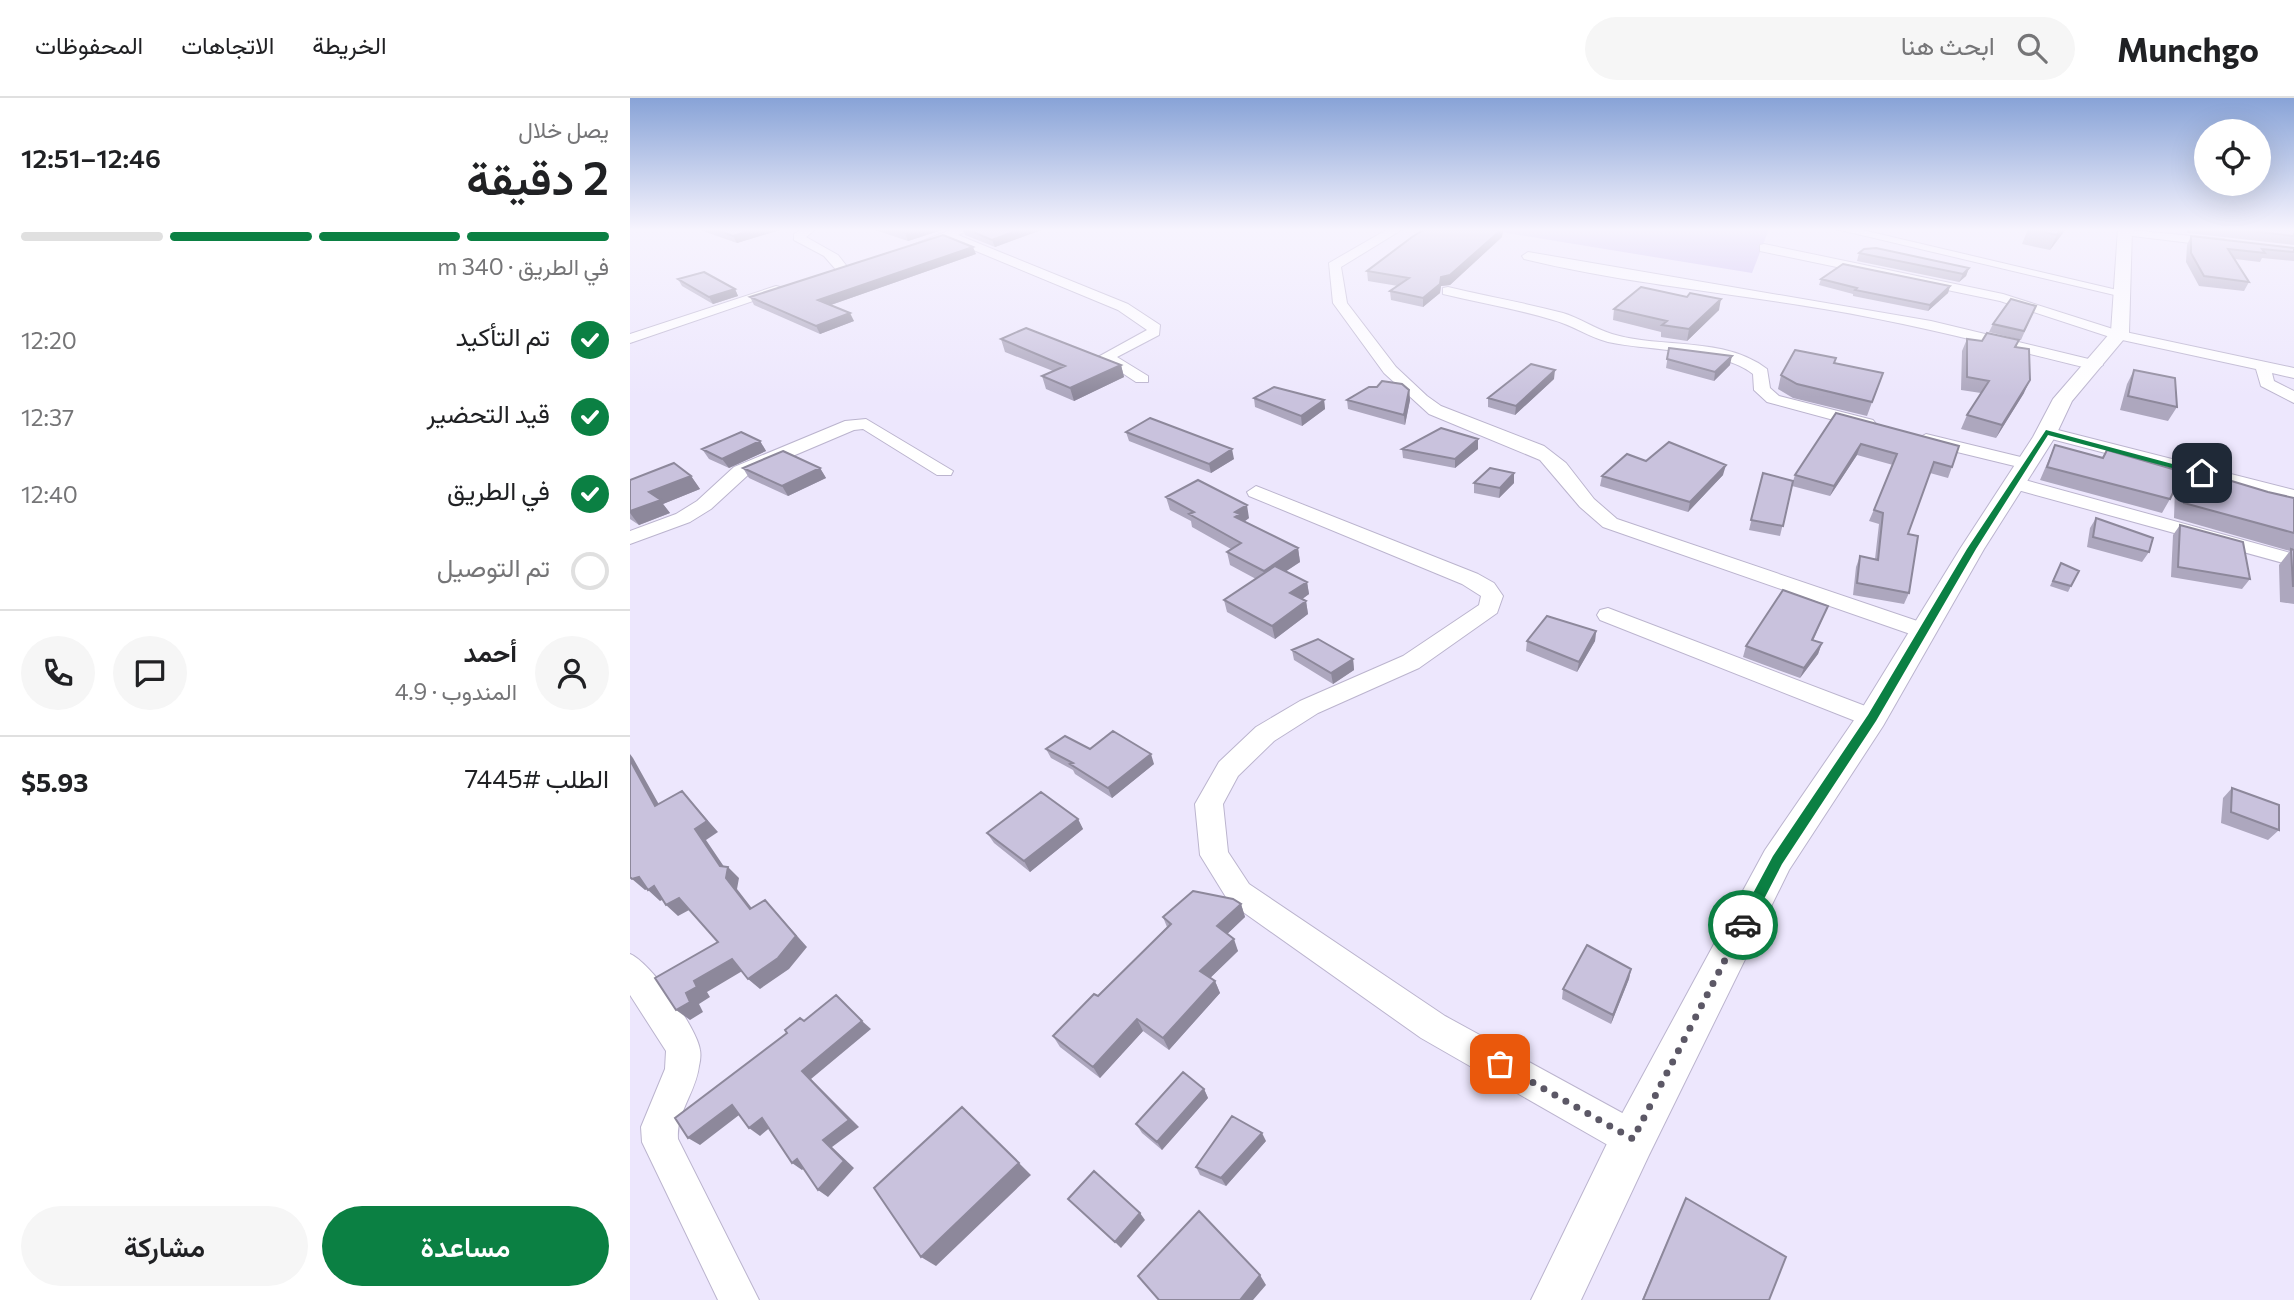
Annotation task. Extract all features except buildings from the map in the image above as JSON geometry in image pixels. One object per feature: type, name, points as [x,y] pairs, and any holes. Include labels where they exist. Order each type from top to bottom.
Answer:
[{"type":"street","points":[[630,339],[793,285]]},
{"type":"street","points":[[1069,285],[1123,307],[1156,328],[1106,357],[1142,379]]},
{"type":"street","points":[[1337,285],[1340,303],[1390,370],[1435,410],[1538,450],[1552,459],[1564,468],[1585,502],[1610,523],[1924,631]]},
{"type":"street","points":[[1698,285],[1826,305],[1930,326],[2095,365]]},
{"type":"street","points":[[1942,285],[2003,298],[2119,334],[2294,373]]},
{"type":"street","points":[[2088,285],[2123,293]]},
{"type":"street","points":[[1556,1300],[1633,1139],[1777,860],[1872,718],[2021,474],[2063,399],[2119,334],[2123,285]]},
{"type":"street","points":[[1448,291],[1560,317],[1607,337],[1644,345],[1720,353],[1747,361],[1761,372],[1762,390],[1773,399],[1886,429]]},
{"type":"street","points":[[2263,366],[2267,383],[2294,398]]},
{"type":"street","points":[[630,538],[683,518],[704,505],[741,471],[851,425],[866,424],[944,471]]},
{"type":"street","points":[[2046,432],[2294,496]]},
{"type":"street","points":[[1912,436],[2021,474],[2294,560]]},
{"type":"street","points":[[1256,492],[1470,579],[1486,588],[1492,596],[1489,608],[1411,662],[1309,707],[1265,734],[1237,760],[1228,769],[1209,804],[1214,855],[1239,893],[1422,1019],[1633,1139]]},
{"type":"street","points":[[1608,615],[1872,718]]},
{"type":"street","points":[[630,970],[664,1016],[682,1049],[682,1069],[659,1128],[660,1142],[739,1300]]},
{"type":"way so far","points":[[1500,1064],[1633,1139],[1743,925]]},
{"type":"route","points":[[1743,925],[1777,860],[1828,788],[1872,718],[1972,549],[2046,432],[2202,473]]}]
